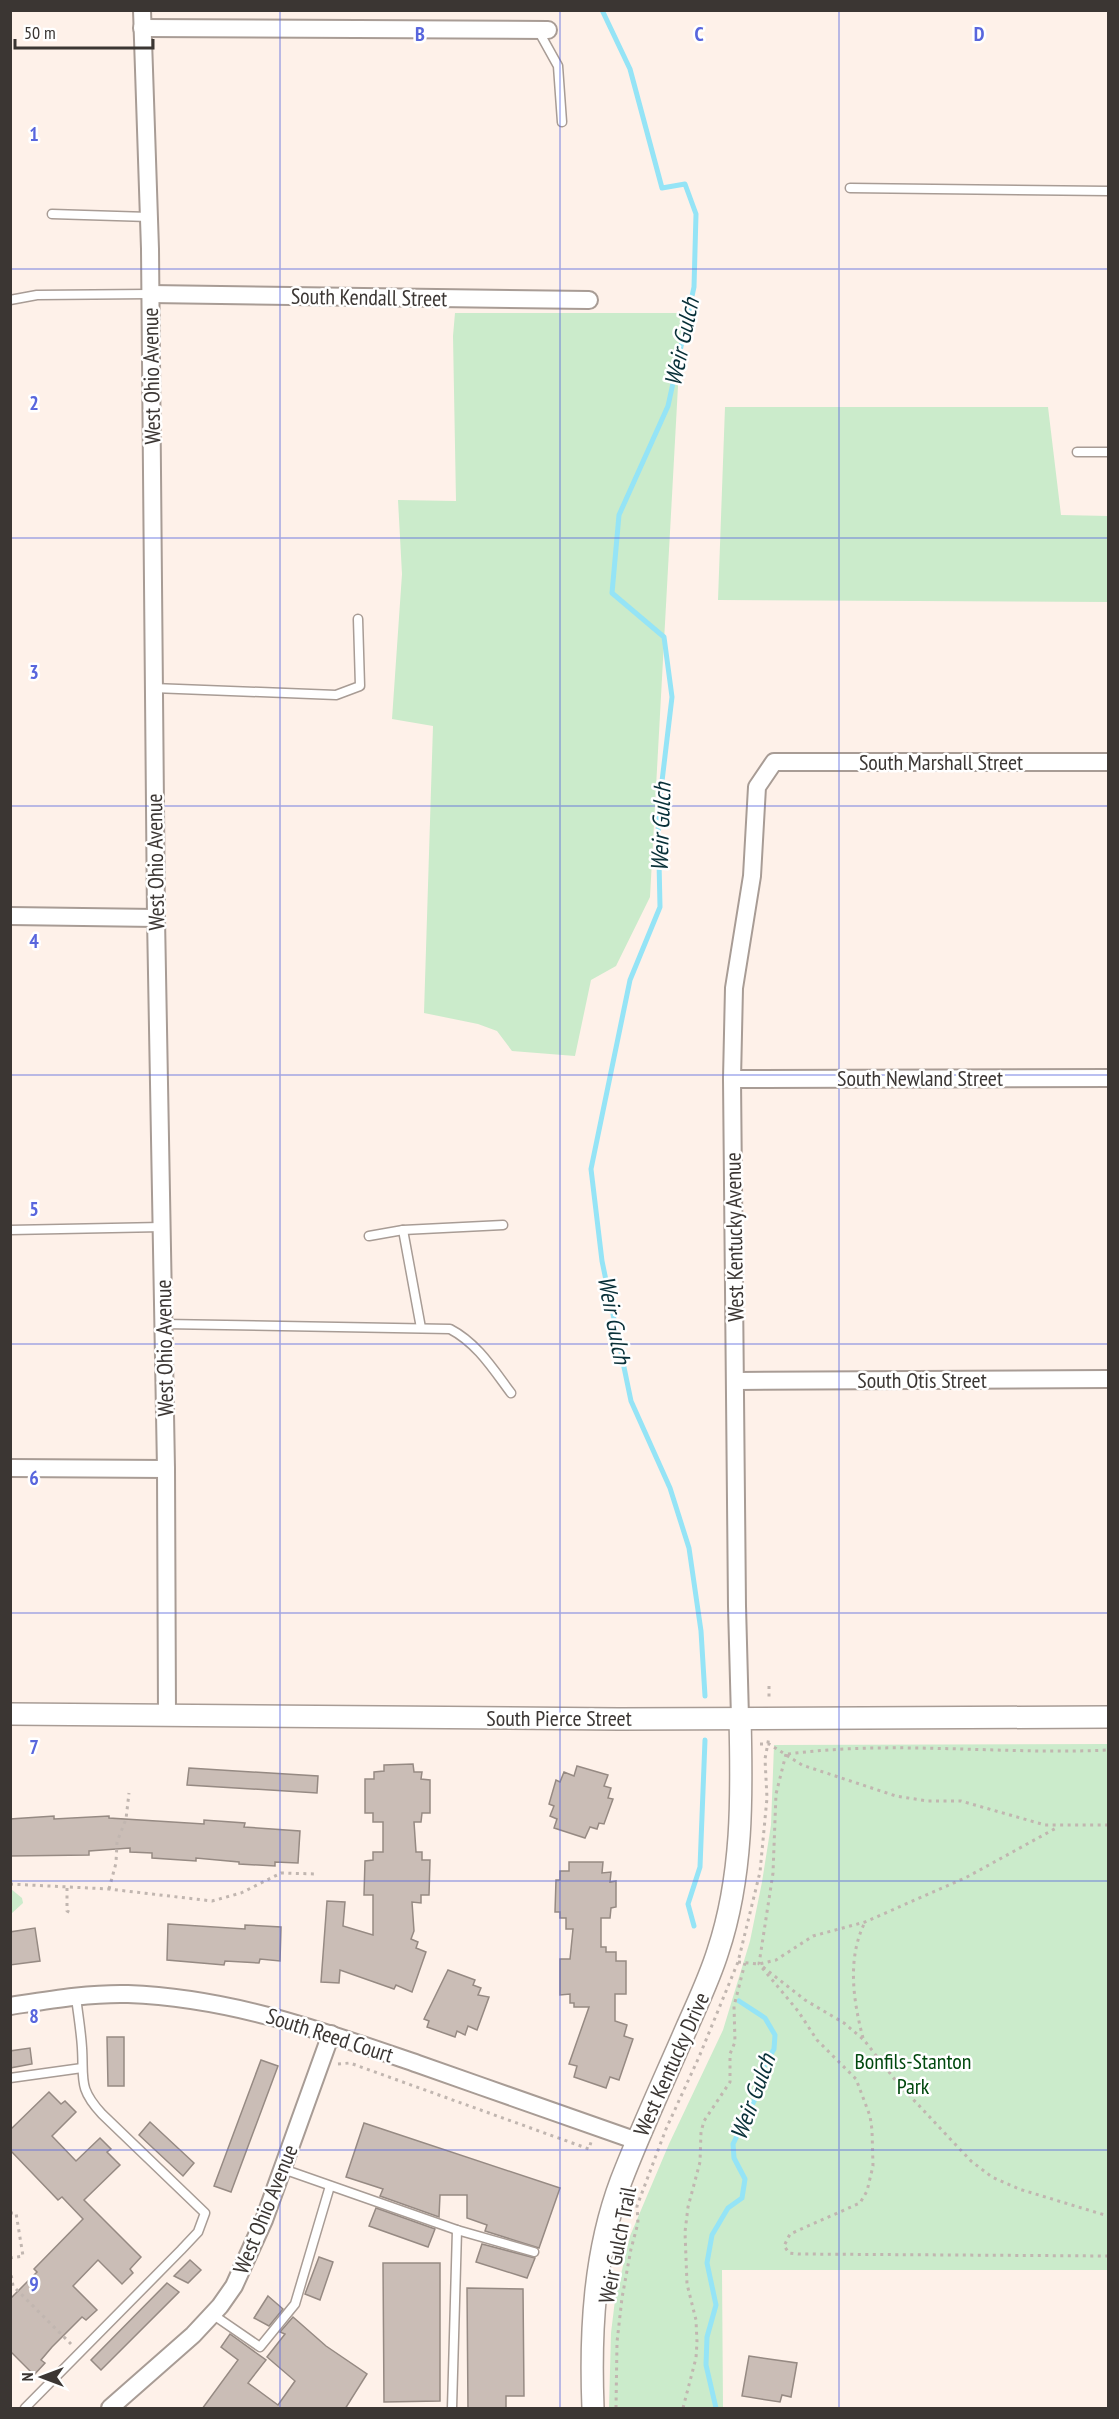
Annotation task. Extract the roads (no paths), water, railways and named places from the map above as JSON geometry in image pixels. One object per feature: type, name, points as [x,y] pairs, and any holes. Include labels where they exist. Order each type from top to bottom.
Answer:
[{"type":"street","name":"West Ohio Avenue","points":[[142,10],[149,217],[156,918],[166,1469],[167,1714]]},
{"type":"street","points":[[142,28],[543,30]]},
{"type":"street","name":"South Kendall Street","points":[[150,294],[589,300]]},
{"type":"street","name":"South Marshall Street","points":[[774,762],[1108,762]]},
{"type":"street","name":"West Kentucky Avenue","points":[[740,1718],[732,1079],[734,988],[752,876],[757,787],[774,762]]},
{"type":"street","points":[[10,915],[156,918]]},
{"type":"street","name":"South Newland Street","points":[[732,1079],[1108,1078]]},
{"type":"street","name":"South Otis Street","points":[[736,1381],[1108,1379]]},
{"type":"street","points":[[10,1468],[166,1469]]},
{"type":"street","name":"South Pierce Street","points":[[10,1714],[740,1718],[1108,1717]]},
{"type":"street","name":"West Kentucky Drive","points":[[593,2409],[592,2327],[598,2277],[614,2205],[637,2141],[707,1982],[724,1930],[736,1870],[740,1833],[740,1718]]},
{"type":"street","name":"South Reed Court","points":[[10,2006],[76,1996],[130,1994],[209,2002],[262,2013],[331,2034],[637,2141]]},
{"type":"street","name":"West Ohio Avenue","points":[[119,2404],[212,2314],[244,2268],[283,2169],[331,2034]]},
{"type":"lane","points":[[543,30],[558,66],[562,122]]},
{"type":"lane","points":[[850,188],[1108,191]]},
{"type":"lane","points":[[52,214],[149,217]]},
{"type":"lane","points":[[10,300],[38,295],[150,294]]},
{"type":"lane","points":[[1077,452],[1108,452]]},
{"type":"lane","points":[[153,688],[336,695],[360,686],[358,619]]},
{"type":"lane","points":[[369,1236],[403,1230],[503,1225]]},
{"type":"lane","points":[[10,1230],[162,1227]]},
{"type":"lane","points":[[403,1230],[421,1328]]},
{"type":"lane","points":[[164,1324],[450,1329],[462,1335],[485,1358],[511,1393]]},
{"type":"lane","points":[[25,2409],[193,2237],[201,2227],[205,2213],[97,2108],[82,2082],[82,2049],[76,1996]]},
{"type":"lane","points":[[10,2078],[81,2068]]},
{"type":"lane","points":[[283,2169],[457,2230],[534,2252]]},
{"type":"lane","points":[[212,2314],[260,2347],[294,2304],[330,2186]]},
{"type":"lane","points":[[452,2409],[457,2230]]},
{"type":"waterway","name":"Weir Gulch","points":[[602,10],[630,69],[662,188],[685,184],[696,214],[694,287],[668,406],[619,515],[612,593],[664,637],[672,697],[658,815],[660,907],[630,980],[591,1169],[602,1261],[631,1401],[670,1488],[689,1548],[701,1631],[705,1696]]},
{"type":"waterway","name":"Weir Gulch","points":[[694,1926],[688,1904],[700,1867],[705,1740]]},
{"type":"waterway","name":"Weir Gulch","points":[[716,2408],[706,2365],[707,2337],[716,2305],[707,2263],[712,2235],[728,2208],[742,2198],[745,2179],[734,2158],[733,2144],[760,2089],[763,2068],[774,2049],[775,2035],[765,2018],[739,2001]]},
{"type":"park label","name":"Bonfils-Stanton Park","points":[[913,2074]]}]
